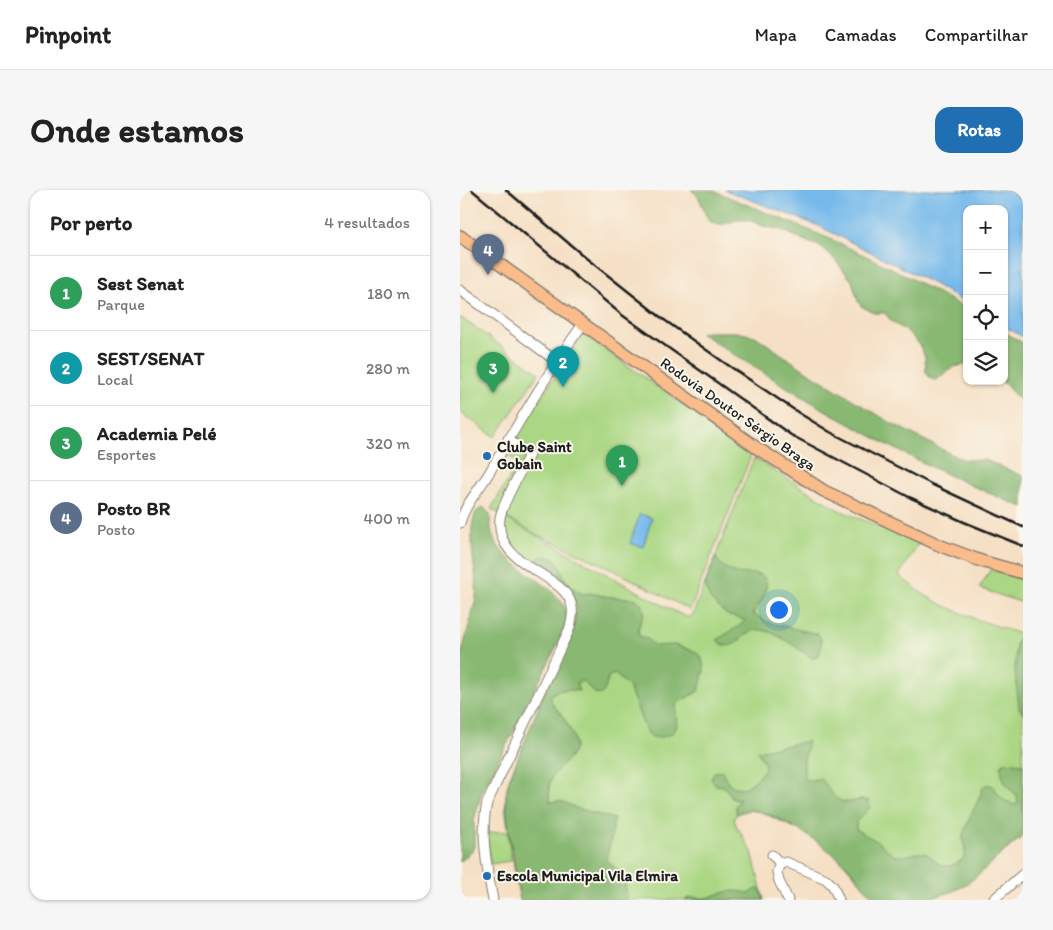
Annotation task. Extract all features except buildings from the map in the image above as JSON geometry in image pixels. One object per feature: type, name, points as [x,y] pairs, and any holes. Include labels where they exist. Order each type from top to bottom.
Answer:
[{"type":"main road","name":"Rodovia Doutor Sérgio Braga","points":[[460,236],[757,448],[824,491],[941,546],[981,561],[1023,573]]},
{"type":"street","points":[[460,290],[556,361]]},
{"type":"street","points":[[460,523],[465,509],[556,361],[584,324]]},
{"type":"street","points":[[493,900],[485,844],[485,812],[487,803],[569,630],[572,619],[571,603],[564,592],[513,554],[501,535],[501,512],[527,453],[508,439]]},
{"type":"street","points":[[772,856],[781,864]]},
{"type":"street","points":[[788,900],[777,875],[781,864],[788,862],[822,877],[833,886],[839,900]]},
{"type":"street","points":[[993,900],[1023,874]]},
{"type":"green space","points":[[691,190],[712,190],[835,241],[901,273],[963,307],[963,365],[954,367],[936,380],[931,379],[926,372],[925,357],[919,344],[908,332],[892,322],[885,313],[874,313],[861,306],[852,281],[822,247],[779,229],[763,226],[749,220],[714,224],[707,217],[695,193]]},
{"type":"green space","points":[[460,317],[539,373],[495,437],[460,412]]},
{"type":"green space","points":[[736,332],[755,336],[806,371],[891,423],[955,456],[966,460],[985,460],[1023,476],[1023,507],[939,471],[858,429],[701,333]]},
{"type":"green space","points":[[583,334],[752,453],[690,610],[608,567],[538,535],[491,509],[518,462],[504,453]]},
{"type":"green space","points":[[1008,334],[1023,343],[1023,403],[1005,385],[1008,385]]},
{"type":"green space","points":[[754,458],[839,510],[919,543],[899,575],[926,596],[974,618],[1023,635],[1023,836],[961,887],[950,892],[917,900],[880,900],[866,889],[842,861],[807,834],[761,812],[748,810],[737,814],[734,818],[736,825],[752,852],[764,900],[520,900],[506,815],[507,788],[545,692],[570,638],[576,608],[572,597],[563,586],[521,555],[510,544],[504,532],[505,518],[666,607],[686,617],[690,617],[693,614]]},
{"type":"green space","points":[[483,507],[490,514],[491,531],[499,547],[521,569],[558,597],[564,608],[566,620],[559,642],[481,795],[474,820],[474,847],[460,862],[460,660],[476,598],[472,543],[473,521],[476,512]]},
{"type":"green space","points":[[542,556],[553,558],[558,562],[569,585],[583,594],[590,593],[636,599],[644,609],[638,630],[639,636],[648,639],[655,646],[675,645],[696,652],[702,658],[704,670],[699,691],[677,703],[677,724],[674,732],[658,738],[650,735],[645,729],[629,687],[615,674],[609,676],[603,693],[600,694],[594,692],[583,681],[576,683],[579,691],[560,690],[551,695],[552,704],[561,714],[570,730],[575,746],[571,756],[552,777],[549,788],[550,802],[563,802],[579,809],[614,819],[606,860],[625,879],[627,900],[520,900],[507,818],[506,795],[509,780],[543,696],[574,629],[576,606],[572,595],[566,589],[532,564]]},
{"type":"green space","points":[[716,557],[722,565],[731,571],[757,574],[765,578],[765,592],[753,614],[770,623],[818,634],[820,636],[821,648],[818,657],[812,658],[786,640],[764,631],[751,631],[733,645],[728,646],[717,640],[745,620],[727,615],[710,599],[705,584]]},
{"type":"green space","points":[[991,569],[1023,580],[1023,603],[979,588]]},
{"type":"green space","points":[[1021,634],[1023,635],[1023,713],[1019,708],[1015,671],[1016,643]]},
{"type":"green space","points":[[808,741],[804,760],[804,779],[820,778],[835,797],[844,802],[869,801],[870,808],[856,822],[856,829],[895,855],[904,856],[923,853],[946,866],[956,864],[962,860],[965,854],[964,833],[983,787],[985,785],[992,785],[1002,799],[1014,805],[1018,803],[1017,795],[1013,793],[1003,779],[1001,765],[1006,762],[1023,764],[1023,836],[971,881],[951,892],[921,899],[880,900],[868,891],[851,870],[831,852],[804,833],[763,812],[749,810],[737,814],[735,806],[740,799],[733,799],[724,786],[716,785],[711,779],[714,772],[722,771],[729,784],[741,788],[755,781],[765,768],[764,762],[757,751]]},
{"type":"green space","points":[[508,831],[511,861],[490,864],[487,833]]},
{"type":"green space","points":[[760,889],[764,900],[685,900],[691,897],[706,898],[738,891],[749,893]]},
{"type":"water","points":[[725,190],[1008,190],[1023,201],[1023,337],[1008,328],[1008,205],[963,205],[963,302],[934,284],[819,226]]},
{"type":"water","points":[[640,514],[652,518],[643,547],[630,543]]},
{"type":"railway","points":[[472,190],[622,315],[791,435],[909,497],[1023,546]]},
{"type":"railway","points":[[506,190],[586,258],[663,319],[799,413],[830,432],[933,485],[1023,527]]},
{"type":"place","name":"Posto BR","points":[[488,275]]},
{"type":"place","name":"SEST/SENAT","points":[[563,387]]},
{"type":"place","name":"Academia Pelé","points":[[493,393]]},
{"type":"place","name":"Clube Saint Gobain","points":[[487,456]]},
{"type":"place","name":"Sest Senat","points":[[622,486]]},
{"type":"place","name":"Escola Municipal Vila Elmira","points":[[487,876]]}]
